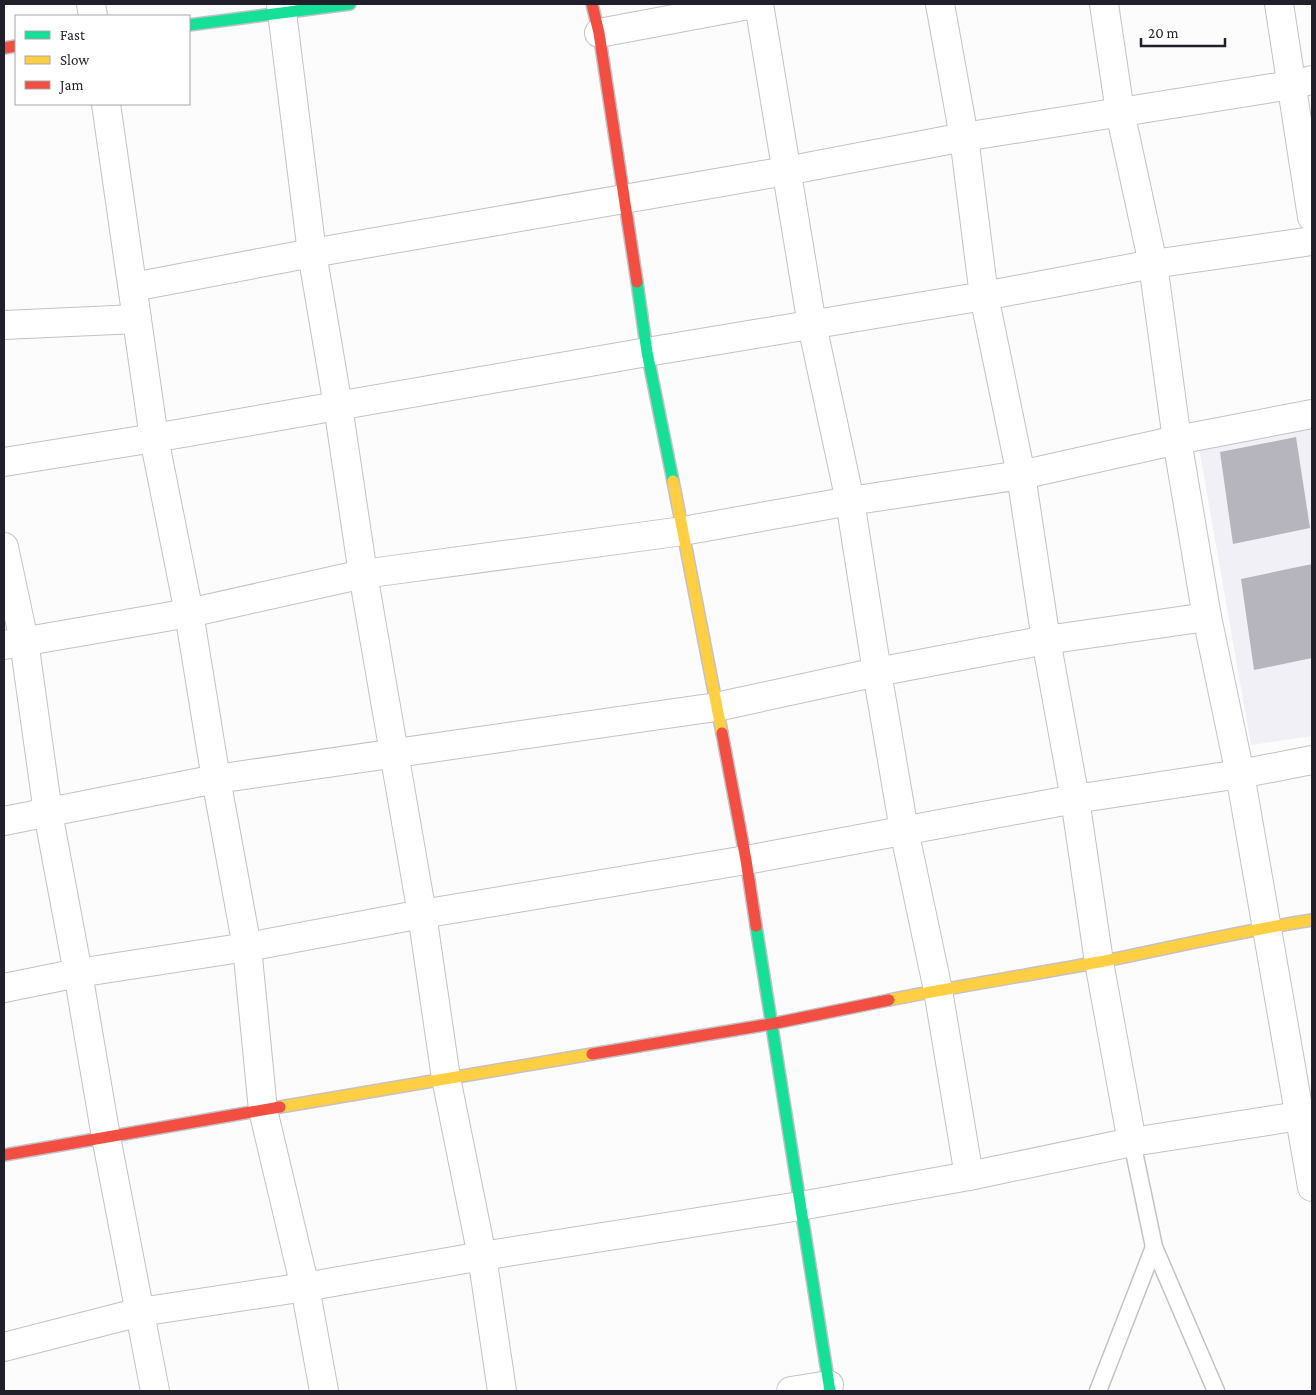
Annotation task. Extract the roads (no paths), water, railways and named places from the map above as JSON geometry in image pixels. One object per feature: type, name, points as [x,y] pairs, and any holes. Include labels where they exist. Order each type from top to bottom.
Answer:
[{"type":"main road","points":[[190,25],[282,8],[350,4]]},
{"type":"main road","points":[[592,4],[599,33],[646,352],[683,531],[746,860],[829,1388]]},
{"type":"main road","points":[[4,1155],[771,1024],[938,990],[1099,962],[1266,927],[1312,920]]},
{"type":"street","points":[[599,33],[754,4]]},
{"type":"street","points":[[759,4],[812,325],[850,501],[904,830],[938,990],[970,1176]]},
{"type":"street","points":[[940,4],[964,137],[984,296],[1021,475],[1046,640],[1075,799],[1099,962],[1132,1142]]},
{"type":"street","points":[[1104,4],[1120,112],[1153,264],[1177,440],[1208,617],[1240,774],[1266,927],[1306,1115],[1312,1187]]},
{"type":"street","points":[[1279,4],[1302,82],[1312,217]]},
{"type":"street","points":[[282,8],[312,253],[338,406],[363,574],[422,914],[446,1078],[482,1256],[502,1391]]},
{"type":"street","points":[[133,287],[312,253],[786,171],[964,137],[1302,82]]},
{"type":"street","points":[[106,105],[154,438],[190,612],[216,779],[247,948],[263,1110],[304,1287],[324,1391]]},
{"type":"street","points":[[4,462],[984,296],[1153,264],[1312,241]]},
{"type":"street","points":[[4,325],[137,319]]},
{"type":"street","points":[[14,643],[190,612],[363,574],[683,531],[850,501],[1021,475],[1177,440],[1312,414]]},
{"type":"street","points":[[4,547],[14,643],[48,812],[106,1137],[155,1391]]},
{"type":"street","points":[[4,821],[216,779],[716,707],[877,672],[1046,640],[1208,617]]},
{"type":"street","points":[[4,988],[78,972],[247,948],[422,914],[746,860],[1075,799],[1240,774],[1312,760]]},
{"type":"street","points":[[4,1347],[140,1312],[800,1206],[970,1176],[1132,1142],[1306,1115]]},
{"type":"street","points":[[791,1391],[829,1388]]},
{"type":"lane","points":[[1132,1142],[1154,1247],[1216,1391]]},
{"type":"lane","points":[[1098,1391],[1154,1247]]}]
